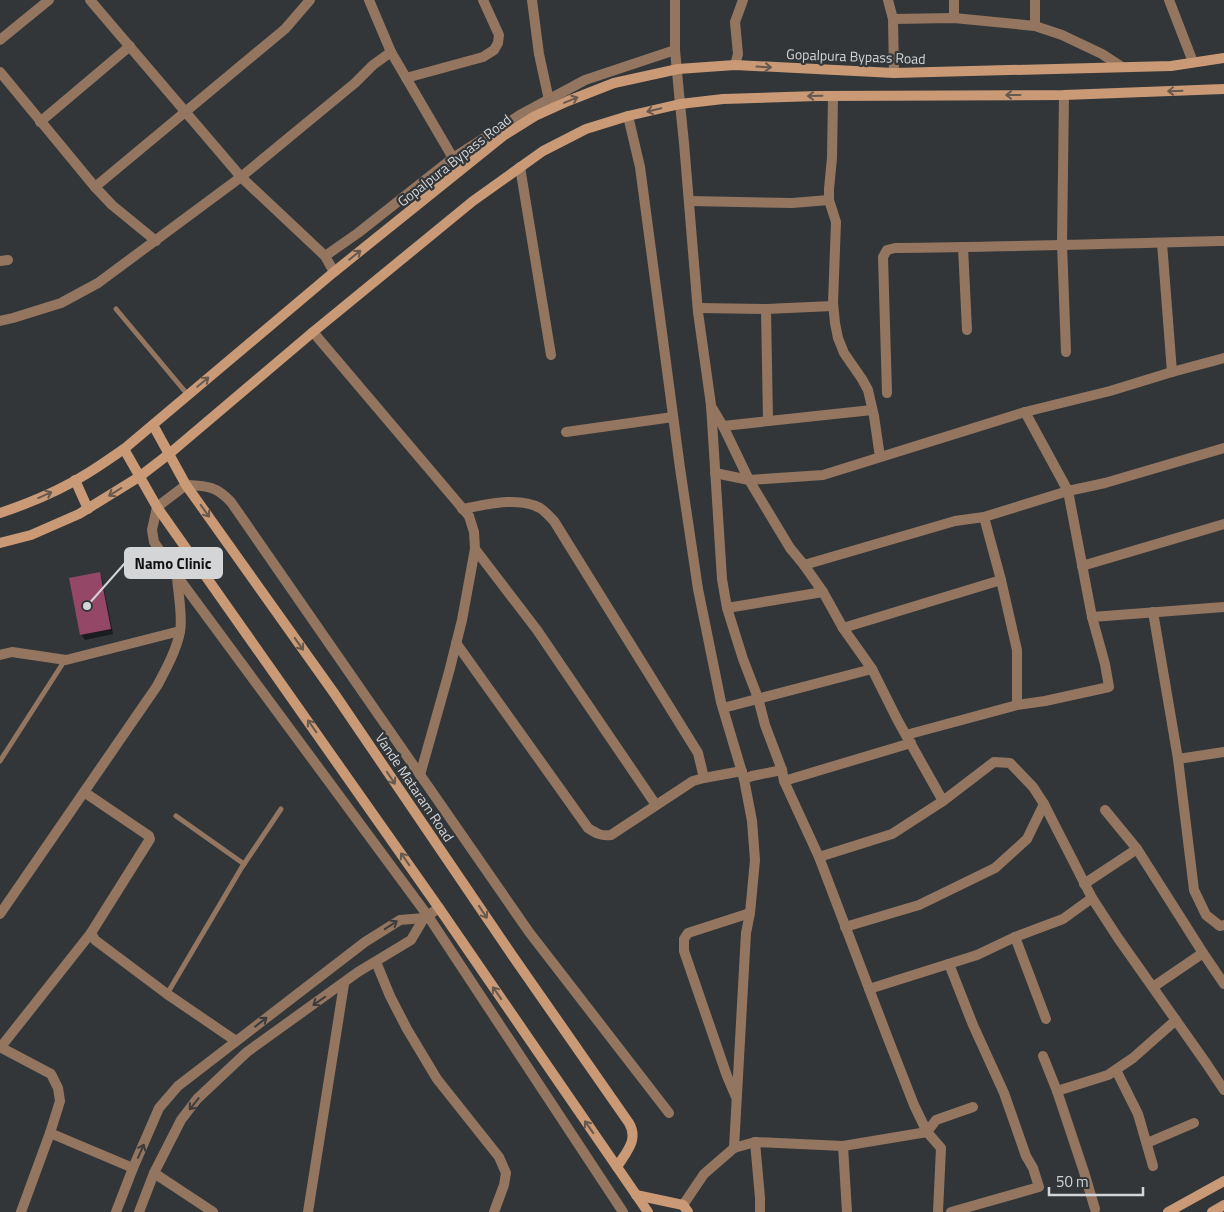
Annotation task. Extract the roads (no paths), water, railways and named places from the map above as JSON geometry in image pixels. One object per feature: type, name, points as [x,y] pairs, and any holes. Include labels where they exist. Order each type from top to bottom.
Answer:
[{"type":"street","points":[[0,40],[49,0]]},
{"type":"street","points":[[90,0],[242,177],[325,256],[334,272]]},
{"type":"street","points":[[95,187],[285,29],[310,0]]},
{"type":"street","points":[[369,0],[391,52],[453,158]]},
{"type":"street","points":[[406,78],[482,58],[494,50],[498,42],[498,35],[484,0]]},
{"type":"street","points":[[532,0],[539,54],[549,100]]},
{"type":"street","points":[[675,0],[675,50],[698,308],[711,405],[722,579],[727,608],[758,698],[765,725],[782,770],[784,781],[819,857],[914,1105],[927,1132],[942,1148],[938,1212]]},
{"type":"street","points":[[735,65],[738,54],[735,22],[743,0]]},
{"type":"street","points":[[888,0],[893,19],[894,73]]},
{"type":"street","points":[[954,0],[954,18]]},
{"type":"street","points":[[1034,0],[1035,26]]},
{"type":"street","points":[[1170,0],[1193,62]]},
{"type":"street","points":[[893,19],[954,18],[1035,26],[1062,35],[1102,54],[1122,67]]},
{"type":"street","points":[[40,122],[130,46]]},
{"type":"street","points":[[325,256],[453,158],[520,115],[585,80],[675,50]]},
{"type":"street","points":[[0,321],[61,303],[98,283],[242,177],[355,83],[373,65],[391,52]]},
{"type":"street","name":"Gopalpura Bypass Road","points":[[0,513],[59,489],[88,473],[124,449],[334,272],[503,136],[535,116],[614,83],[678,69],[735,65],[894,73],[1171,66],[1224,58]]},
{"type":"street","points":[[0,72],[95,187],[112,205],[156,241]]},
{"type":"street","points":[[0,543],[31,535],[79,514],[139,477],[473,201],[543,151],[586,129],[628,116],[680,104],[723,99],[833,96],[1064,95],[1224,89]]},
{"type":"street","points":[[1064,95],[1062,244],[1066,352]]},
{"type":"street","points":[[833,96],[829,200],[836,222],[834,323],[844,353],[868,390],[880,457]]},
{"type":"street","points":[[628,116],[640,167],[698,589],[723,708],[743,775],[752,821],[755,860],[750,913],[746,933],[734,1148]]},
{"type":"street","points":[[520,167],[551,355]]},
{"type":"street","points":[[689,201],[792,203],[829,200]]},
{"type":"street","points":[[887,393],[884,256],[887,250],[895,248],[1224,241]]},
{"type":"street","points":[[1162,243],[1172,372]]},
{"type":"street","points":[[963,247],[967,330]]},
{"type":"street","points":[[698,308],[766,309],[833,306]]},
{"type":"street","points":[[766,309],[768,421]]},
{"type":"street","points":[[313,332],[469,516],[474,532],[474,549],[462,620],[420,775]]},
{"type":"street","points":[[715,473],[749,480],[823,475],[1025,412],[1110,391],[1224,358]]},
{"type":"street","points":[[711,405],[749,480],[790,548],[823,592],[844,628],[872,669],[943,801]]},
{"type":"street","points":[[723,426],[872,410]]},
{"type":"street","points":[[784,781],[1017,705],[1109,687],[1092,616],[1068,491],[1025,412]]},
{"type":"street","points":[[566,432],[673,417]]},
{"type":"street","name":"Vande Mataram Road","points":[[153,425],[186,485],[334,693],[512,955],[629,1122],[633,1131],[633,1139],[617,1167]]},
{"type":"street","points":[[804,565],[955,521],[984,517],[1068,491],[1105,483],[1224,448]]},
{"type":"street","points":[[124,449],[157,507],[439,908],[648,1212]]},
{"type":"street","points":[[75,480],[88,509]]},
{"type":"street","points":[[623,1212],[426,917],[154,542],[152,530],[157,507],[186,485],[208,486],[231,502],[529,932],[669,1113]]},
{"type":"street","points":[[462,509],[501,502],[526,504],[540,508],[554,521],[698,753],[704,778]]},
{"type":"street","points":[[984,517],[1017,650],[1017,705]]},
{"type":"street","points":[[1082,566],[1224,524]]},
{"type":"street","points":[[474,549],[537,630],[656,805]]},
{"type":"street","points":[[0,914],[157,686],[169,664],[180,631],[177,576]]},
{"type":"street","points":[[844,628],[1001,580]]},
{"type":"street","points":[[727,608],[823,592]]},
{"type":"street","points":[[1092,616],[1224,607]]},
{"type":"street","points":[[1153,612],[1178,759],[1194,890],[1206,915],[1220,926],[1224,926]]},
{"type":"street","points":[[0,655],[12,652],[66,660],[180,631]]},
{"type":"street","points":[[456,644],[588,828],[602,836],[611,835],[693,781],[704,778],[752,776],[782,770]]},
{"type":"street","points":[[723,708],[872,669]]},
{"type":"street","points":[[1178,759],[1224,752]]},
{"type":"street","points":[[819,857],[892,834],[943,801],[994,762],[1010,763],[1033,787],[1044,804],[1092,898],[1224,1090]]},
{"type":"street","points":[[21,1212],[60,1101],[58,1088],[51,1074],[0,1048],[91,933],[150,839],[149,836],[84,792]]},
{"type":"street","points":[[845,927],[919,905],[995,868],[1027,839],[1044,804]]},
{"type":"street","points":[[1105,810],[1136,849],[1224,984]]},
{"type":"street","points":[[1084,884],[1136,849]]},
{"type":"street","points":[[869,989],[977,955],[1015,937],[1063,919],[1092,898]]},
{"type":"street","points":[[139,1212],[154,1173],[181,1120],[197,1099],[247,1052],[344,984],[358,972],[412,940],[426,917],[439,908]]},
{"type":"street","points":[[736,1099],[684,951],[684,939],[688,933],[750,913]]},
{"type":"street","points":[[116,1212],[159,1108],[178,1086],[365,942],[400,920],[426,917]]},
{"type":"street","points":[[91,933],[95,940],[167,994],[236,1041]]},
{"type":"street","points":[[1015,937],[1046,1019]]},
{"type":"street","points":[[1153,987],[1203,953]]},
{"type":"street","points":[[376,962],[398,1013],[437,1079],[499,1157],[506,1173],[504,1185],[494,1212]]},
{"type":"street","points":[[949,964],[973,1025],[1004,1094],[1039,1187],[974,1209],[951,1212]]},
{"type":"street","points":[[308,1212],[344,984]]},
{"type":"street","points":[[1057,1091],[1108,1075],[1133,1058],[1176,1020]]},
{"type":"street","points":[[1043,1056],[1057,1091],[1096,1209]]},
{"type":"street","points":[[1116,1070],[1138,1114],[1153,1166]]},
{"type":"street","points":[[636,1195],[686,1209],[704,1174],[734,1148],[755,1142],[843,1146],[927,1132],[936,1120],[973,1107]]},
{"type":"street","points":[[1147,1143],[1194,1123]]},
{"type":"street","points":[[50,1133],[133,1168]]},
{"type":"street","points":[[755,1142],[760,1212]]},
{"type":"street","points":[[843,1146],[847,1212]]},
{"type":"street","points":[[154,1173],[213,1212]]},
{"type":"street","points":[[1168,1212],[1224,1181]]},
{"type":"street","points":[[1212,1212],[1224,1206]]},
{"type":"lane","points":[[116,309],[188,395]]},
{"type":"lane","points":[[0,761],[66,660]]},
{"type":"lane","points":[[167,994],[244,864],[282,809]]},
{"type":"lane","points":[[176,816],[244,864]]},
{"type":"place","name":"Namo Clinic","points":[[87,606]]}]
